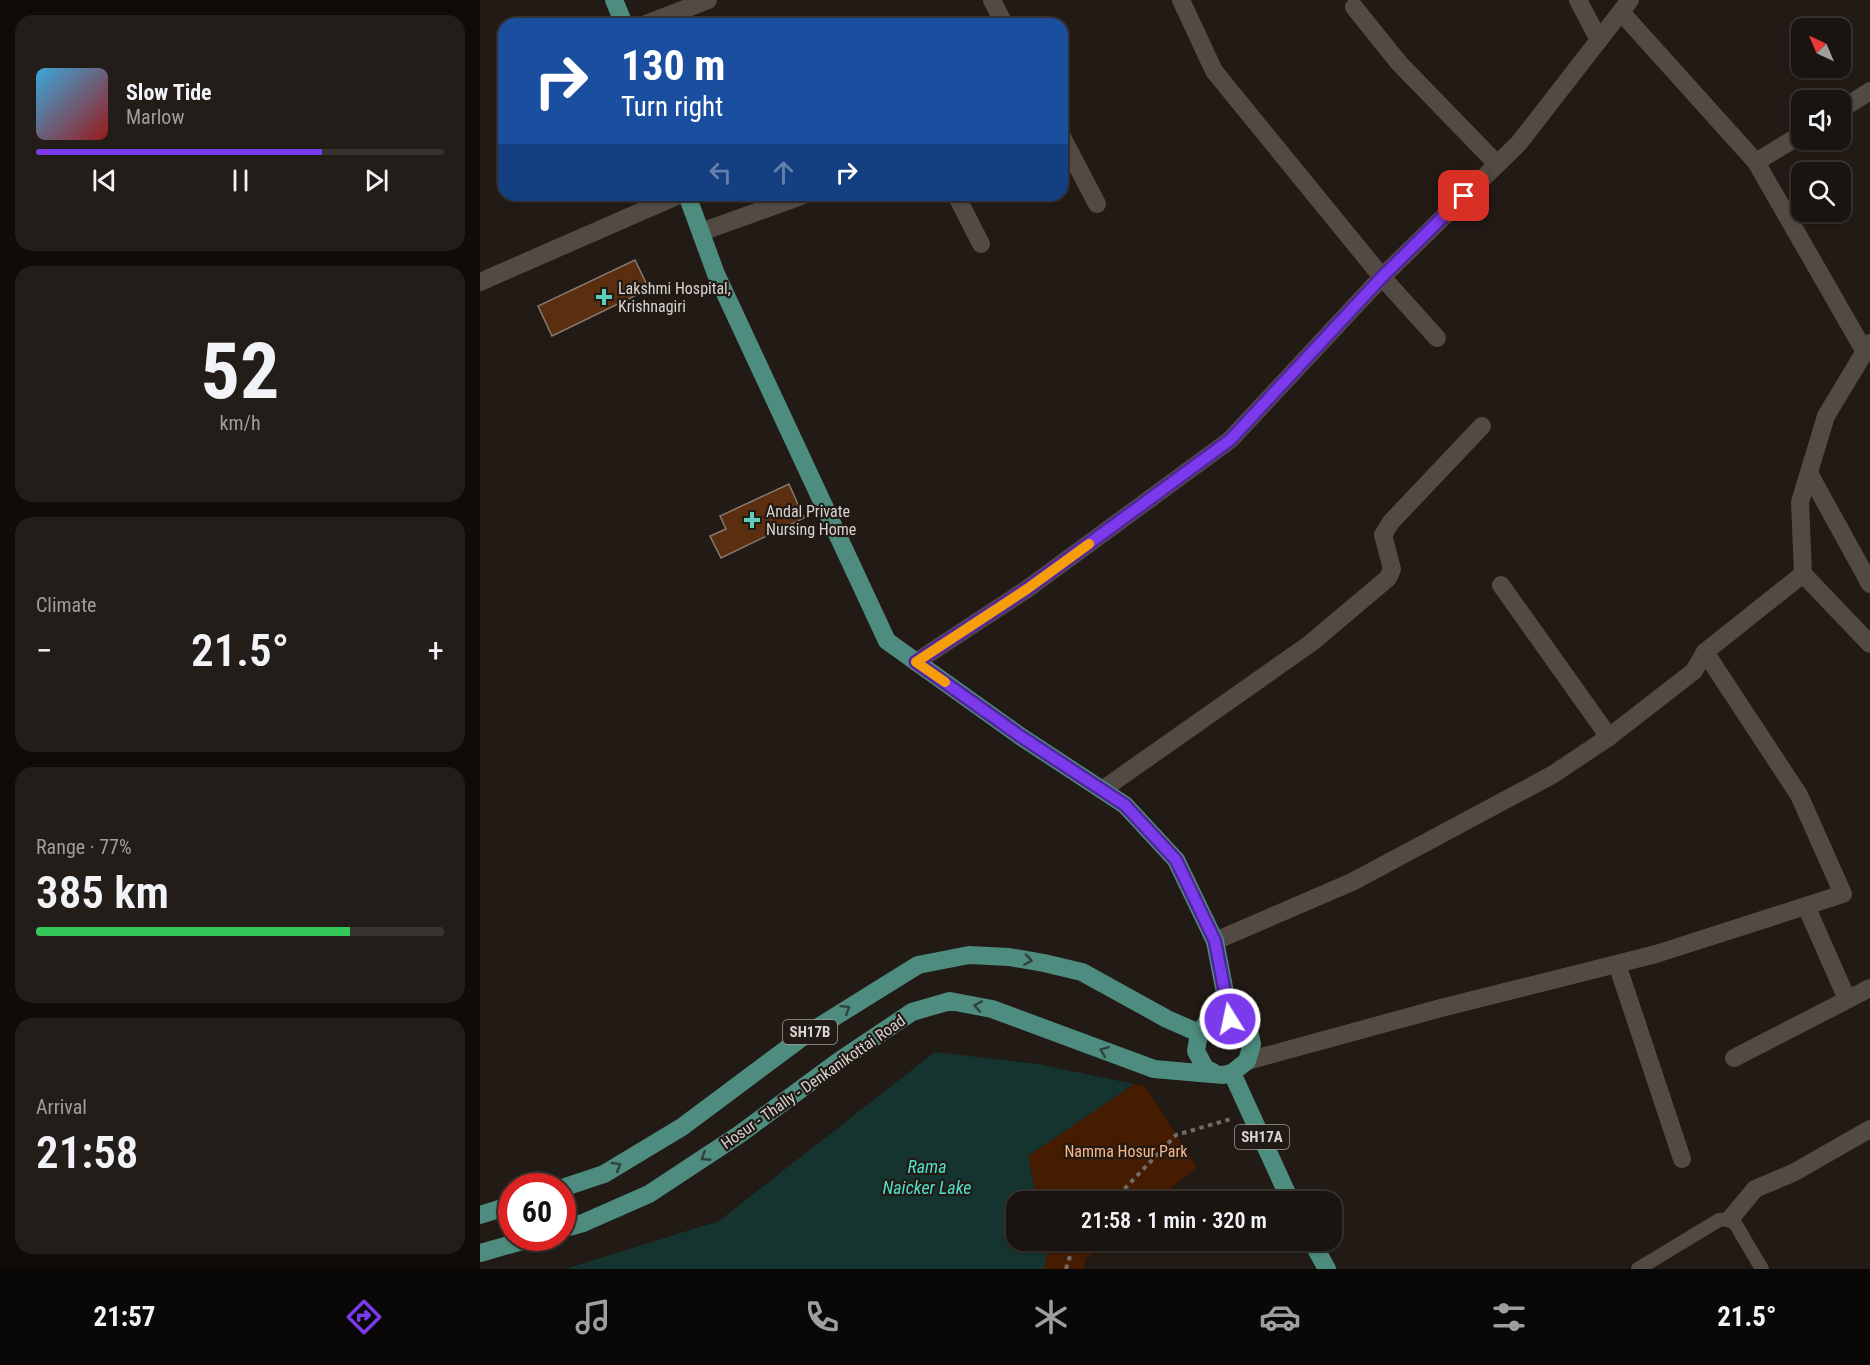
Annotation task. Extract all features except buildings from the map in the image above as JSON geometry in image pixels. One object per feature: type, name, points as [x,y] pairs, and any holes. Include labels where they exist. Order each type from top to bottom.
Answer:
[{"type":"main road","points":[[615,0],[622,18]]},
{"type":"main road","points":[[689,201],[716,274],[887,641],[1020,736],[1125,805],[1176,860],[1215,941],[1230,1019]]},
{"type":"main road","name":"SH17B","points":[[576,1183],[604,1174],[682,1127],[804,1036],[918,965],[969,956],[1009,957],[1082,972],[1167,1019],[1199,1032]]},
{"type":"main road","name":"Hosur - Thally - Denkanikottai Road","points":[[576,1225],[649,1194],[740,1134],[839,1061],[912,1012],[950,1001],[992,1009],[1154,1069],[1213,1072]]},
{"type":"main road","points":[[1230,1019],[1238,1022],[1250,1035],[1252,1044],[1247,1062],[1232,1073],[1223,1075],[1205,1068],[1196,1051],[1199,1032],[1212,1020],[1230,1019]]},
{"type":"main road","name":"SH17A","points":[[1232,1073],[1286,1191]]},
{"type":"main road","points":[[480,1215],[498,1209]]},
{"type":"main road","points":[[480,1253],[498,1248]]},
{"type":"main road","points":[[1317,1251],[1327,1269]]},
{"type":"street","points":[[662,18],[708,0]]},
{"type":"street","points":[[992,0],[1001,18]]},
{"type":"street","points":[[1180,0],[1214,71],[1382,277],[1437,338]]},
{"type":"street","points":[[1578,0],[1599,40]]},
{"type":"street","points":[[916,662],[1027,589],[1230,440],[1382,277],[1519,143],[1626,6],[1756,162],[1868,347],[1826,416],[1800,502],[1803,574],[1870,644]]},
{"type":"street","points":[[1354,7],[1399,63],[1497,164]]},
{"type":"street","points":[[1851,103],[1870,92]]},
{"type":"street","points":[[1756,162],[1791,141]]},
{"type":"street","points":[[1068,148],[1097,204]]},
{"type":"street","points":[[480,282],[665,201]]},
{"type":"street","points":[[701,232],[787,201]]},
{"type":"street","points":[[959,201],[981,244]]},
{"type":"street","points":[[1102,790],[1311,643],[1388,578],[1392,569],[1383,535],[1390,522],[1482,426]]},
{"type":"street","points":[[1809,473],[1870,584]]},
{"type":"street","points":[[1215,941],[1352,882],[1552,775],[1609,737],[1694,670],[1705,652],[1803,574]]},
{"type":"street","points":[[1501,585],[1609,737]]},
{"type":"street","points":[[1247,1062],[1441,1008],[1656,954],[1843,894],[1799,795],[1705,652]]},
{"type":"street","points":[[1806,906],[1847,999]]},
{"type":"street","points":[[1617,964],[1682,1159]]},
{"type":"street","points":[[1734,1058],[1870,988]]},
{"type":"street","points":[[1730,1219],[1755,1189],[1793,1173],[1870,1129]]},
{"type":"lane","points":[[1638,1269],[1719,1220],[1730,1219],[1736,1225],[1762,1269]]},
{"type":"path","points":[[1123,1191],[1176,1135],[1251,1114]]},
{"type":"path","points":[[1066,1269],[1072,1251]]},
{"type":"green space","name":"Namma Hosur Park","points":[[1134,1084],[1144,1085],[1197,1167],[1167,1191],[1035,1191],[1028,1156]]},
{"type":"green space","points":[[1046,1251],[1095,1251],[1086,1258],[1083,1269],[1044,1269]]},
{"type":"water","name":"Rama Naicker Lake","points":[[935,1052],[1037,1064],[1134,1084],[1028,1156],[1035,1191],[1006,1191],[1006,1251],[1046,1251],[1044,1269],[565,1269],[719,1221]]},
{"type":"slow traffic","points":[[945,682],[916,662],[1027,589],[1089,544]]},
{"type":"place","name":"Lakshmi Hospital, Krishnagiri","points":[[604,297]]},
{"type":"place","name":"Andal Private Nursing Home","points":[[752,520]]},
{"type":"route","points":[[1230,1019],[1215,941],[1176,860],[1125,805],[1020,736],[916,662],[1027,589],[1230,440],[1382,277],[1464,196]]}]
